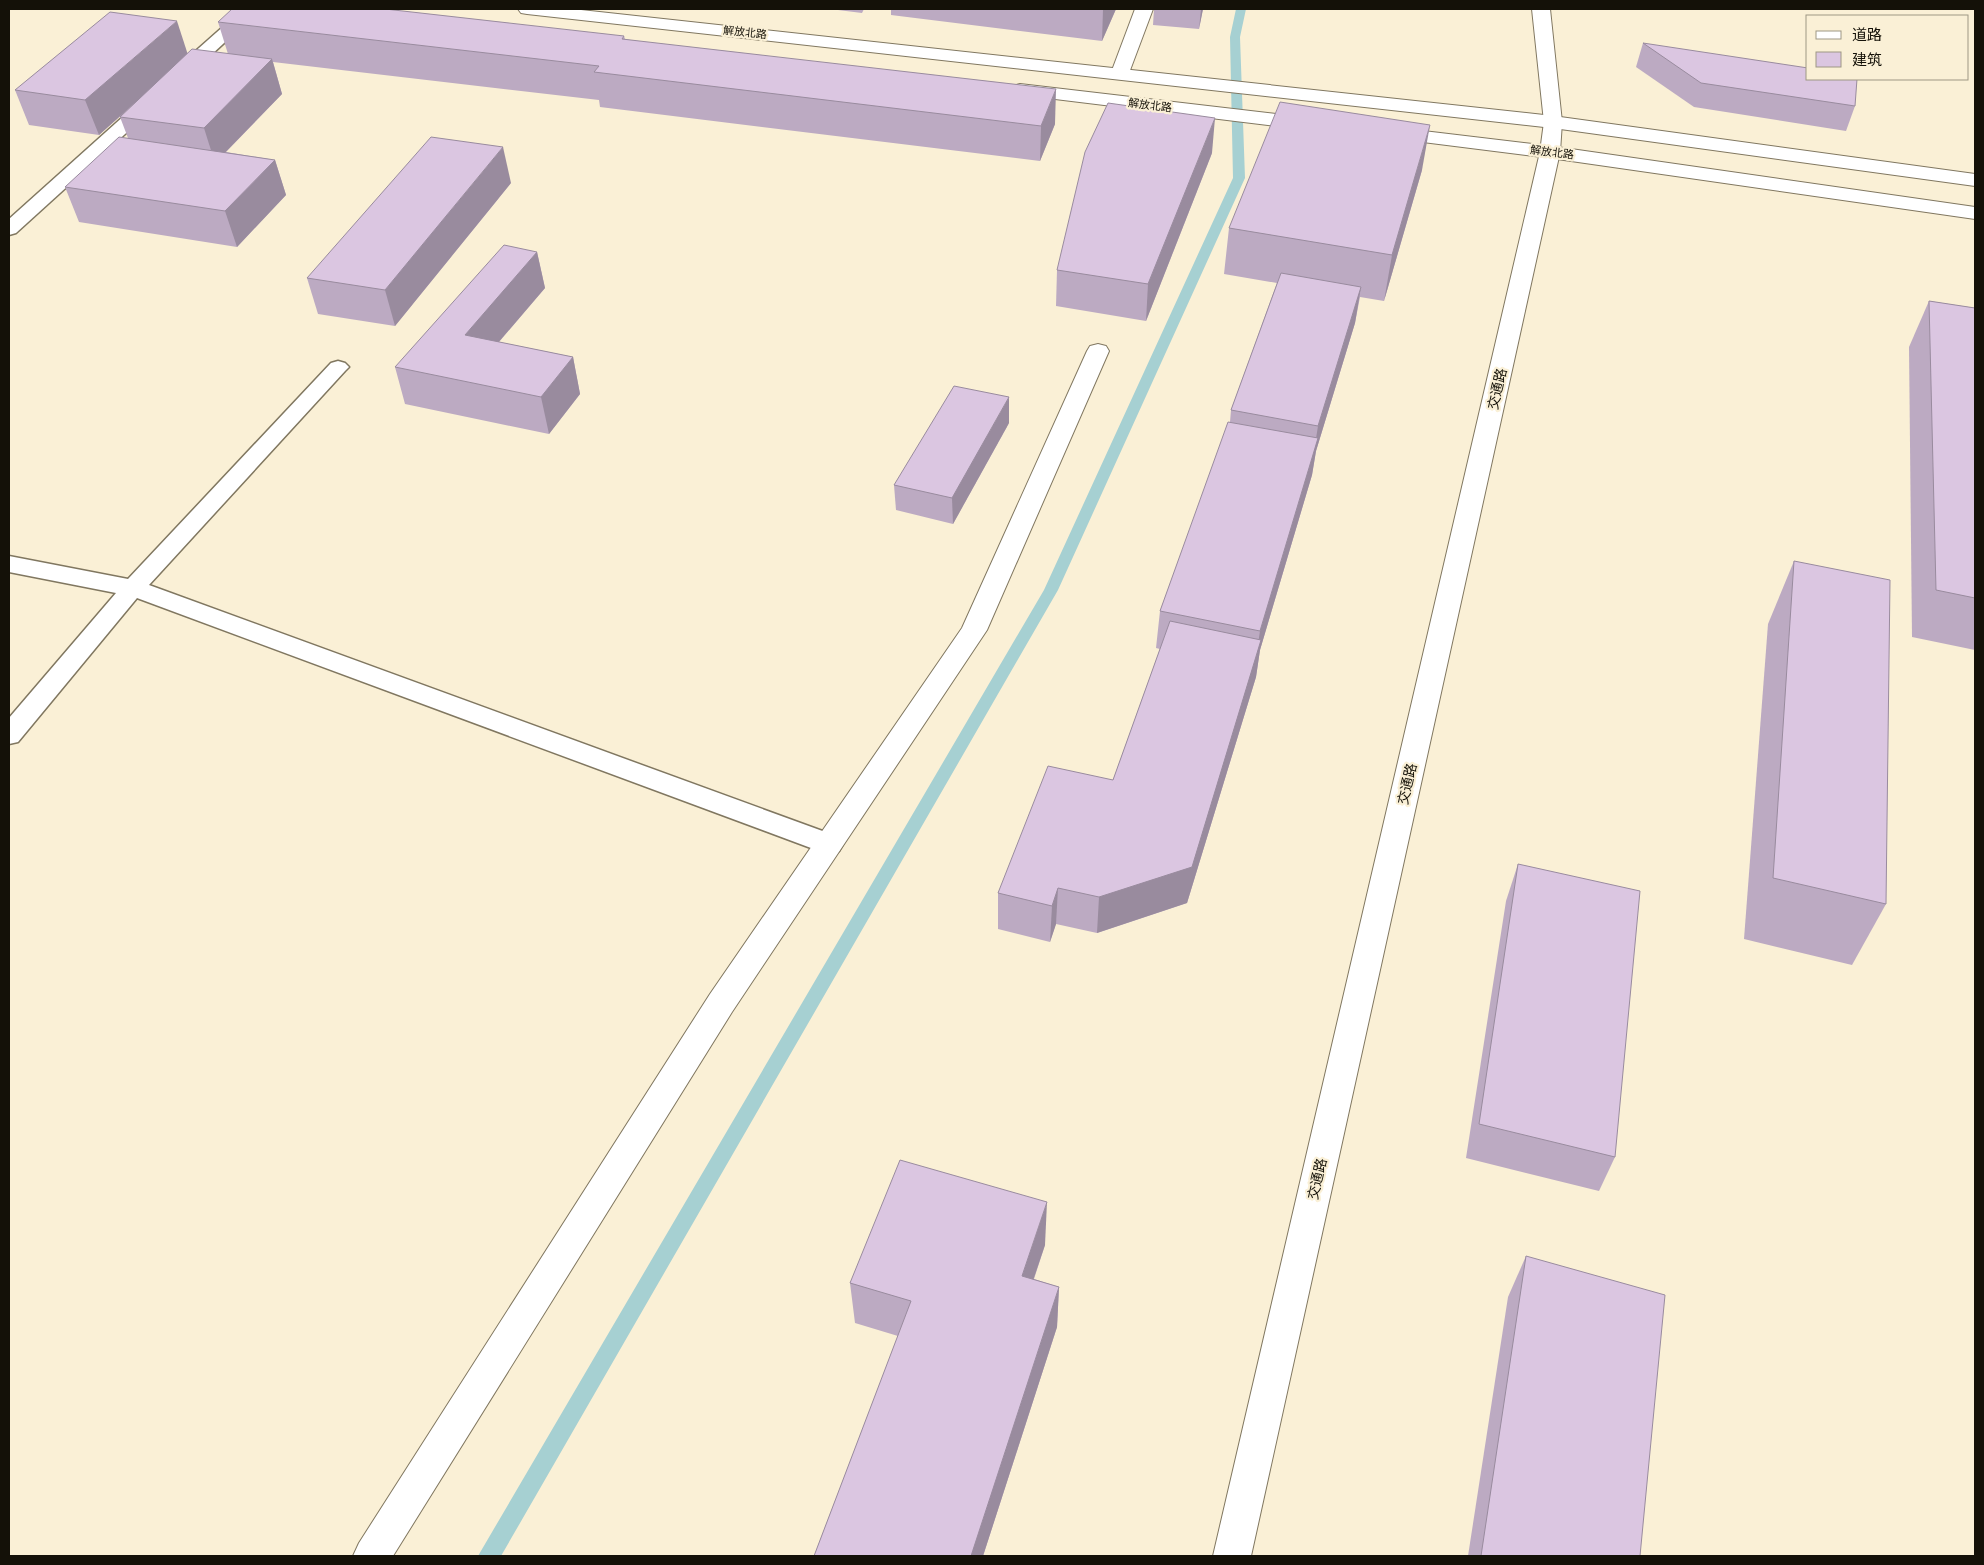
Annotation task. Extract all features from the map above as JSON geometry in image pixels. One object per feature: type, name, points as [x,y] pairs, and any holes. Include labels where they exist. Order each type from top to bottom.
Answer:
[{"type":"street","name":"解放北路","points":[[527,9],[1553,122],[1975,180]]},
{"type":"street","points":[[1120,73],[1144,9]]},
{"type":"street","name":"交通路","points":[[1232,1556],[1550,152],[1553,122],[1541,9]]},
{"type":"street","name":"解放北路","points":[[1006,88],[1323,125]]},
{"type":"street","name":"解放北路","points":[[1372,131],[1550,152],[1975,213]]},
{"type":"street","points":[[372,1556],[716,1012],[974,630],[1098,351]]},
{"type":"lane","points":[[9,230],[253,9]]},
{"type":"lane","points":[[9,735],[133,588],[338,367]]},
{"type":"lane","points":[[9,564],[133,588],[829,844]]},
{"type":"building","points":[[232,9],[385,9],[624,36],[622,39],[1056,89],[1041,126],[594,72],[599,66],[218,22]]},
{"type":"building","points":[[110,12],[177,21],[85,100],[15,90]]},
{"type":"building","points":[[1643,43],[1806,68],[1806,80],[1857,80],[1855,106],[1701,83]]},
{"type":"building","points":[[192,49],[272,59],[204,128],[120,117]]},
{"type":"building","points":[[1280,102],[1430,125],[1392,255],[1229,228]]},
{"type":"building","points":[[1108,103],[1215,118],[1148,284],[1057,270],[1085,152]]},
{"type":"building","points":[[119,137],[275,160],[225,211],[65,187]]},
{"type":"building","points":[[431,137],[503,147],[385,290],[307,278]]},
{"type":"building","points":[[504,245],[537,252],[465,335],[573,357],[541,397],[395,367]]},
{"type":"building","points":[[1281,273],[1361,287],[1318,426],[1231,410]]},
{"type":"building","points":[[1929,301],[1975,308],[1975,598],[1936,590]]},
{"type":"building","points":[[954,386],[1009,397],[952,498],[894,485]]},
{"type":"building","points":[[1228,422],[1318,438],[1260,631],[1160,611]]},
{"type":"building","points":[[1794,561],[1890,580],[1886,904],[1773,878]]},
{"type":"building","points":[[1170,621],[1261,640],[1192,867],[1099,897],[1058,888],[1052,906],[998,893],[1048,766],[1113,780]]},
{"type":"building","points":[[1518,864],[1640,891],[1615,1157],[1479,1124]]},
{"type":"building","points":[[900,1160],[1047,1202],[1022,1276],[1059,1287],[971,1556],[814,1556],[911,1301],[850,1283]]},
{"type":"building","points":[[1526,1256],[1665,1295],[1640,1556],[1481,1556]]},
{"type":"waterway","points":[[489,1556],[1051,590],[1239,178],[1235,37],[1241,9]]}]
